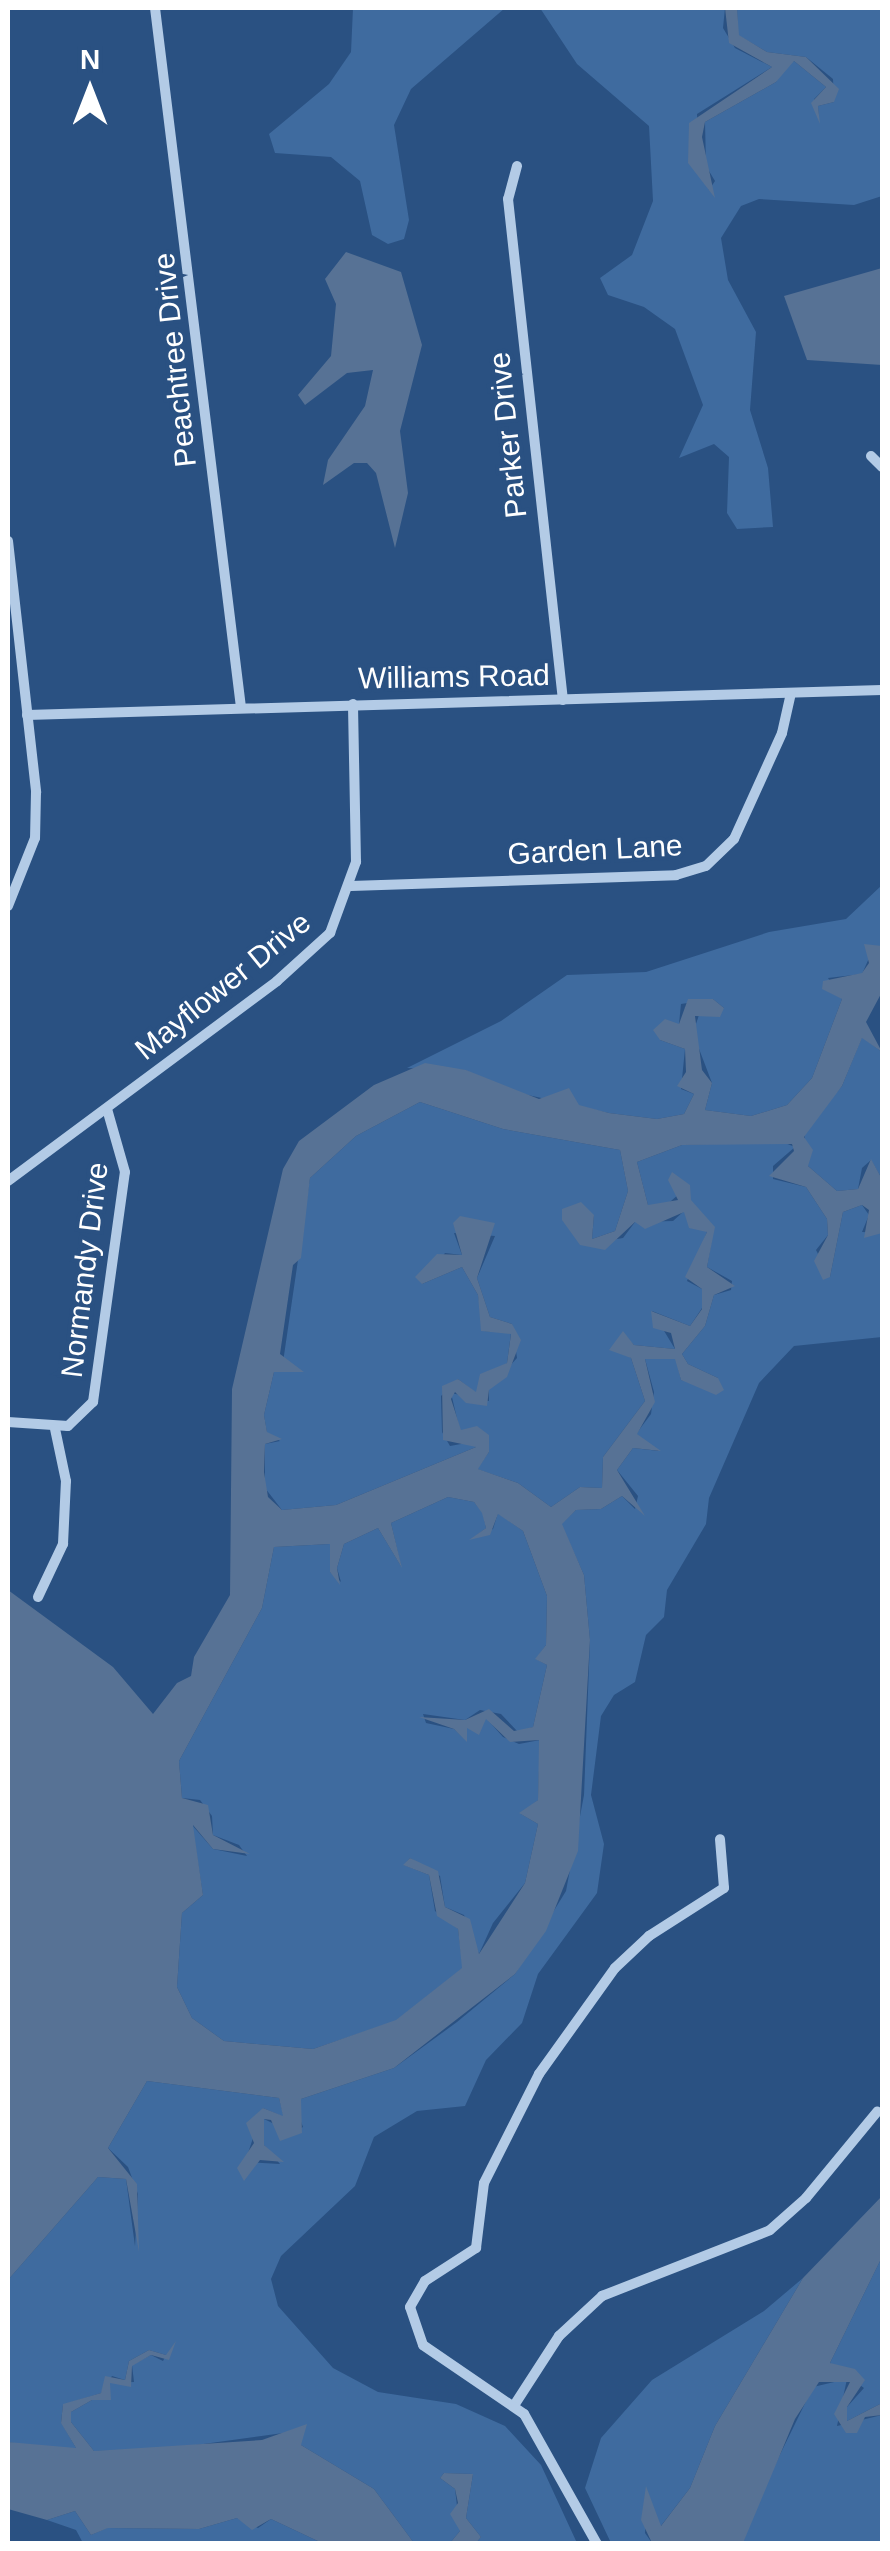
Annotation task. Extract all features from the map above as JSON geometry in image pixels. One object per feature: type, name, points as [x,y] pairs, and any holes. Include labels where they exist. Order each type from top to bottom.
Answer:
[{"type":"street","name":"Peachtree Drive","points":[[155,8],[240,707]]},
{"type":"street","name":"Parker Drive","points":[[518,166],[508,199],[563,700]]},
{"type":"street","points":[[870,456],[882,467]]},
{"type":"street","points":[[8,541],[36,828],[8,906]]},
{"type":"street","name":"Williams Road","points":[[27,715],[882,690]]},
{"type":"street","name":"Garden Lane","points":[[351,886],[676,876],[706,866],[734,840],[782,733],[790,694]]},
{"type":"street","name":"Mayflower Drive","points":[[8,1181],[316,949],[342,914],[351,886],[357,842],[353,704]]},
{"type":"street","name":"Normandy Drive","points":[[55,1429],[79,1421],[96,1393],[125,1172],[108,1109]]},
{"type":"street","points":[[8,1422],[55,1429],[66,1482],[63,1544],[38,1597]]},
{"type":"street","points":[[598,2544],[557,2464],[515,2404],[423,2345],[410,2306],[425,2281],[476,2248],[484,2183],[539,2074],[615,1968],[724,1888],[720,1840]]},
{"type":"street","points":[[515,2404],[559,2336],[602,2296],[770,2230],[826,2175],[877,2112]]},
{"type":"shaded area","points":[[353,8],[505,8],[411,89],[394,125],[409,220],[404,239],[388,244],[372,235],[360,181],[331,157],[275,153],[269,134],[329,84],[351,52]]},
{"type":"shaded area","points":[[540,8],[725,8],[723,28],[735,48],[772,67],[697,114],[700,171],[709,190],[715,181],[706,166],[705,122],[776,82],[784,66],[794,61],[826,87],[814,99],[819,120],[818,106],[834,102],[833,79],[806,57],[767,52],[738,35],[737,8],[882,8],[882,196],[854,205],[759,199],[741,206],[721,238],[728,280],[756,332],[750,410],[768,468],[773,527],[737,529],[727,513],[729,457],[714,444],[679,458],[703,405],[675,329],[644,307],[608,295],[600,278],[632,255],[653,201],[649,126],[577,64]]},
{"type":"shaded area","points":[[725,8],[737,8],[739,35],[767,52],[806,57],[839,89],[834,102],[818,106],[820,124],[811,103],[826,87],[794,61],[776,82],[705,122],[702,137],[715,198],[688,163],[689,123],[772,67],[729,43]]},
{"type":"shaded area","points":[[346,252],[401,272],[422,345],[400,431],[408,493],[395,548],[376,473],[367,463],[354,463],[323,485],[328,460],[365,406],[373,370],[347,373],[305,405],[298,395],[331,356],[336,304],[325,279]]},
{"type":"shaded area","points":[[882,268],[882,365],[807,360],[784,296]]},
{"type":"shaded area","points":[[882,885],[882,946],[873,949],[862,974],[828,978],[842,999],[812,1078],[787,1105],[751,1116],[705,1110],[712,1083],[693,1033],[700,1012],[724,1008],[713,999],[681,1004],[679,1024],[660,1040],[685,1049],[681,1089],[694,1094],[684,1114],[657,1119],[609,1113],[510,1091],[465,1070],[407,1068],[501,1021],[567,975],[646,972],[769,932],[846,919]]},
{"type":"shaded area","points":[[864,944],[882,946],[882,992],[866,1022],[882,1052],[862,1038],[842,1086],[804,1137],[813,1150],[808,1166],[837,1191],[858,1189],[871,1159],[882,1179],[882,1233],[864,1238],[869,1210],[862,1205],[843,1212],[830,1277],[823,1280],[814,1261],[828,1235],[827,1219],[806,1187],[769,1176],[794,1151],[792,1144],[682,1145],[637,1162],[648,1205],[678,1200],[668,1180],[672,1172],[690,1185],[691,1200],[715,1227],[707,1267],[735,1286],[714,1295],[705,1326],[682,1354],[688,1364],[718,1378],[724,1390],[716,1395],[681,1380],[675,1359],[645,1359],[655,1402],[637,1434],[661,1451],[633,1448],[617,1470],[645,1516],[622,1496],[601,1509],[576,1510],[562,1524],[584,1575],[590,1640],[578,1851],[546,1931],[515,1974],[394,2068],[301,2099],[302,2133],[280,2141],[271,2120],[264,2119],[264,2145],[284,2162],[260,2160],[244,2181],[237,2168],[254,2143],[246,2123],[263,2108],[283,2116],[279,2098],[147,2081],[108,2148],[137,2184],[139,2252],[126,2179],[98,2177],[8,2280],[8,1590],[113,1667],[153,1714],[177,1683],[191,1676],[194,1657],[230,1595],[232,1389],[283,1169],[299,1141],[374,1085],[425,1063],[466,1070],[539,1099],[569,1088],[579,1105],[609,1113],[657,1119],[684,1114],[694,1094],[677,1086],[686,1072],[685,1049],[660,1040],[653,1030],[665,1019],[679,1024],[688,999],[713,999],[724,1008],[720,1017],[695,1016],[702,1070],[712,1083],[705,1110],[751,1116],[787,1105],[812,1078],[842,999],[822,989],[823,981],[862,973],[869,963]],"holes":[[[420,1102],[503,1129],[620,1150],[628,1191],[615,1231],[592,1239],[594,1215],[581,1202],[562,1209],[562,1220],[580,1245],[605,1250],[635,1222],[645,1229],[684,1212],[689,1228],[707,1232],[685,1277],[702,1289],[702,1309],[690,1326],[651,1311],[653,1328],[671,1333],[675,1349],[634,1345],[623,1331],[609,1350],[631,1358],[645,1401],[603,1457],[602,1488],[580,1487],[551,1507],[518,1483],[478,1469],[489,1452],[489,1435],[477,1426],[461,1430],[451,1399],[455,1392],[466,1403],[487,1406],[489,1390],[507,1377],[521,1340],[512,1324],[490,1317],[477,1278],[495,1223],[460,1216],[453,1223],[462,1255],[437,1254],[415,1277],[422,1284],[462,1267],[478,1295],[481,1331],[511,1334],[507,1363],[480,1374],[476,1392],[458,1379],[442,1386],[443,1440],[476,1447],[336,1505],[282,1510],[268,1497],[264,1472],[265,1444],[282,1439],[267,1432],[264,1415],[274,1372],[304,1372],[280,1354],[293,1265],[301,1258],[310,1178],[356,1136]],[[448,1497],[474,1502],[482,1513],[486,1528],[469,1540],[490,1535],[498,1514],[523,1531],[547,1596],[546,1645],[535,1659],[547,1665],[533,1727],[514,1731],[489,1709],[465,1720],[419,1717],[454,1729],[467,1742],[467,1728],[479,1735],[486,1719],[510,1742],[539,1740],[538,1800],[519,1813],[538,1824],[525,1883],[479,1954],[470,1919],[445,1907],[438,1871],[410,1858],[403,1865],[429,1875],[437,1916],[458,1929],[462,1968],[396,2020],[313,2049],[224,2041],[192,2018],[177,1987],[182,1913],[203,1895],[193,1825],[213,1849],[250,1854],[213,1835],[208,1805],[182,1798],[179,1761],[262,1608],[274,1547],[330,1544],[330,1572],[340,1585],[337,1568],[344,1544],[378,1528],[402,1568],[391,1523]]]},
{"type":"shaded area","points":[[862,1037],[882,1052],[882,1179],[871,1160],[862,1168],[858,1189],[837,1191],[808,1166],[804,1131],[842,1086]]},
{"type":"shaded area","points":[[420,1102],[503,1129],[620,1150],[628,1191],[615,1231],[592,1239],[594,1215],[563,1220],[581,1245],[623,1238],[635,1222],[673,1221],[684,1211],[707,1232],[687,1281],[702,1289],[702,1308],[690,1326],[652,1311],[675,1349],[634,1345],[623,1333],[623,1352],[631,1358],[645,1401],[603,1457],[602,1488],[580,1487],[551,1507],[518,1483],[477,1469],[489,1452],[460,1431],[451,1393],[489,1401],[489,1389],[517,1358],[512,1324],[490,1317],[477,1278],[495,1236],[454,1233],[462,1255],[445,1253],[422,1284],[462,1267],[478,1295],[484,1331],[511,1333],[507,1363],[476,1393],[458,1379],[441,1396],[442,1432],[450,1446],[472,1442],[476,1447],[336,1505],[282,1510],[265,1488],[265,1444],[280,1441],[267,1433],[264,1415],[274,1372],[282,1369],[310,1178],[356,1136]]},
{"type":"shaded area","points":[[780,1141],[795,1147],[773,1166],[773,1179],[806,1187],[827,1219],[828,1235],[816,1250],[830,1277],[843,1212],[862,1205],[869,1215],[862,1232],[882,1233],[882,1337],[794,1346],[759,1383],[709,1498],[706,1524],[667,1590],[664,1617],[646,1635],[635,1682],[614,1695],[601,1716],[591,1795],[604,1844],[597,1893],[538,1974],[522,2023],[486,2060],[465,2106],[417,2111],[374,2137],[355,2186],[281,2256],[271,2279],[278,2306],[333,2368],[378,2392],[456,2404],[505,2426],[541,2465],[577,2543],[476,2543],[481,2537],[466,2518],[473,2474],[444,2473],[440,2478],[455,2489],[460,2531],[450,2543],[414,2543],[374,2489],[301,2445],[298,2431],[160,2450],[94,2451],[71,2422],[71,2412],[92,2400],[110,2400],[110,2383],[134,2382],[132,2365],[151,2355],[163,2361],[166,2355],[149,2350],[129,2361],[125,2380],[112,2376],[101,2393],[63,2405],[61,2422],[76,2448],[59,2451],[8,2442],[8,2280],[98,2177],[126,2179],[135,2246],[138,2194],[128,2167],[108,2148],[147,2081],[279,2098],[284,2117],[263,2108],[245,2162],[280,2164],[264,2145],[264,2119],[293,2133],[303,2127],[297,2111],[301,2099],[394,2068],[457,2022],[515,1974],[566,1891],[584,1795],[590,1640],[584,1575],[561,1524],[576,1510],[601,1509],[622,1496],[635,1509],[638,1496],[617,1470],[633,1448],[659,1451],[636,1434],[651,1414],[654,1392],[645,1359],[676,1359],[681,1380],[702,1384],[718,1378],[688,1364],[682,1354],[705,1326],[714,1295],[731,1290],[732,1281],[707,1267],[714,1227],[679,1194],[663,1208],[648,1205],[637,1162],[682,1145]]},
{"type":"shaded area","points":[[448,1497],[474,1502],[483,1513],[486,1528],[473,1538],[493,1529],[498,1513],[523,1531],[547,1596],[546,1645],[536,1659],[547,1665],[533,1727],[518,1732],[501,1714],[480,1710],[465,1720],[423,1714],[426,1723],[454,1729],[467,1741],[467,1728],[486,1718],[503,1737],[519,1744],[540,1740],[538,1800],[521,1814],[538,1824],[525,1883],[493,1923],[479,1954],[464,1915],[445,1907],[440,1876],[410,1858],[404,1865],[429,1875],[435,1911],[458,1929],[463,1968],[396,2021],[313,2049],[224,2041],[192,2018],[177,1987],[182,1913],[203,1895],[192,1825],[213,1849],[247,1856],[239,1845],[213,1835],[212,1816],[200,1800],[182,1798],[179,1761],[262,1608],[274,1547],[330,1544],[330,1572],[341,1582],[337,1568],[344,1544],[378,1528],[401,1566],[391,1523]]},
{"type":"shaded area","points":[[882,2196],[882,2257],[830,2363],[855,2369],[865,2380],[847,2407],[847,2421],[882,2403],[882,2415],[865,2417],[857,2433],[846,2433],[834,2414],[850,2382],[819,2382],[795,2419],[743,2543],[652,2543],[641,2520],[646,2486],[661,2526],[690,2488],[715,2426],[803,2278]]},
{"type":"shaded area","points":[[882,2257],[882,2403],[847,2421],[847,2407],[864,2388],[830,2363]]},
{"type":"shaded area","points":[[803,2278],[715,2426],[690,2488],[660,2527],[647,2502],[645,2533],[652,2543],[611,2543],[585,2488],[601,2438],[652,2380],[764,2311]]},
{"type":"shaded area","points":[[176,2341],[169,2360],[151,2355],[132,2366],[131,2387],[110,2383],[111,2400],[92,2400],[71,2412],[71,2422],[94,2451],[262,2440],[307,2424],[301,2445],[374,2489],[414,2543],[322,2543],[271,2519],[252,2530],[237,2518],[199,2529],[108,2528],[91,2535],[75,2511],[47,2520],[8,2509],[8,2442],[76,2448],[61,2423],[63,2404],[101,2393],[105,2376],[125,2380],[129,2361],[149,2350],[166,2355]]},
{"type":"shaded area","points":[[847,2379],[837,2426],[882,2415],[882,2543],[743,2544],[749,2518],[813,2387]]},
{"type":"shaded area","points":[[444,2473],[473,2474],[466,2518],[481,2537],[476,2543],[450,2543],[460,2531],[450,2514],[458,2503],[455,2489],[440,2478]]},
{"type":"shaded area","points":[[75,2511],[91,2535],[107,2528],[199,2529],[237,2518],[258,2528],[271,2519],[322,2543],[83,2543],[76,2530],[47,2520]]}]
